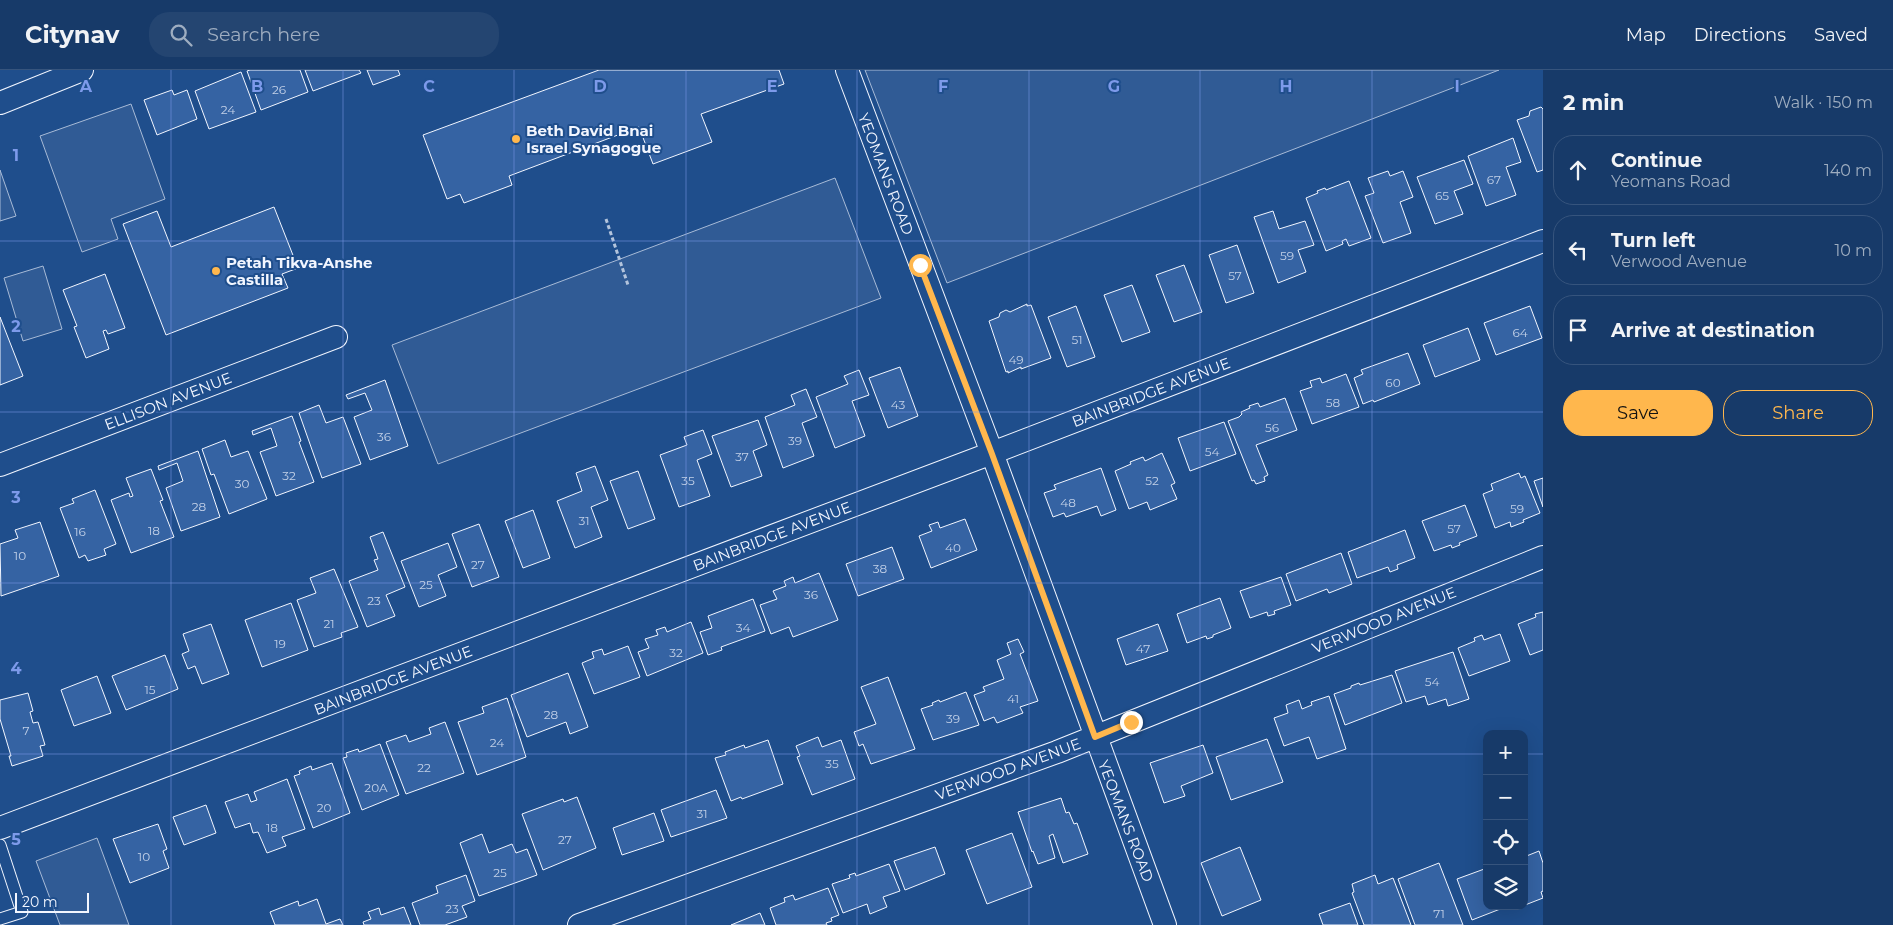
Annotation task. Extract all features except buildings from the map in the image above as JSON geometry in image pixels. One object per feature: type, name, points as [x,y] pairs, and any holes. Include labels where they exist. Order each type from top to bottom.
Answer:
[{"type":"street","points":[[0,103],[82,70]]},
{"type":"street","name":"YEOMANS ROAD","points":[[847,70],[992,454],[1165,925]]},
{"type":"street","name":"BAINBRIDGE AVENUE","points":[[0,828],[992,454],[1543,241]]},
{"type":"street","name":"ELLISON AVENUE","points":[[0,465],[336,337]]},
{"type":"street","name":"VERWOOD AVENUE","points":[[580,925],[1095,737],[1543,557]]},
{"type":"lane","points":[[0,845],[22,912],[0,919]]},
{"type":"path","points":[[606,219],[628,285]]},
{"type":"shaded area","points":[[865,70],[1499,70],[947,283]]},
{"type":"shaded area","points":[[131,104],[165,199],[111,219],[118,239],[82,252],[40,136]]},
{"type":"shaded area","points":[[0,170],[16,216],[0,221]]},
{"type":"shaded area","points":[[835,178],[881,298],[438,464],[392,345]]},
{"type":"shaded area","points":[[43,266],[62,329],[23,341],[4,278]]},
{"type":"shaded area","points":[[97,838],[129,925],[60,925],[36,861]]},
{"type":"place","name":"Beth David Bnai Israel Synagogue","points":[[516,139]]},
{"type":"place","name":"Petah Tikva-Anshe Castilla","points":[[216,271]]},
{"type":"route","points":[[920,265],[992,454],[1095,737],[1131,722]]}]
